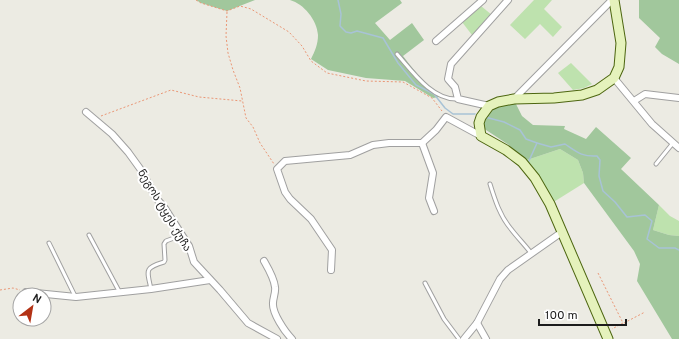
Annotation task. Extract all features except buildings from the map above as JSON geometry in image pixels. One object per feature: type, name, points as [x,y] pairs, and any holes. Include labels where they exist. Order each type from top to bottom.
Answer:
[{"type":"street","points":[[436,40],[483,0]]},
{"type":"street","points":[[490,106],[458,99],[455,87],[448,79],[451,64],[508,0]]},
{"type":"street","points":[[481,136],[479,123],[484,111],[498,102],[514,99],[554,98],[582,95],[597,90],[614,78],[619,67],[620,42],[613,0]]},
{"type":"street","points":[[514,99],[613,0]]},
{"type":"street","points":[[614,78],[652,124],[679,148]]},
{"type":"street","points":[[634,101],[645,94],[679,98]]},
{"type":"street","name":"ნეგოს ტყეს ქუჩა","points":[[86,112],[112,134],[141,170],[156,198],[164,207],[189,246],[194,262],[248,323],[277,339]]},
{"type":"street","points":[[331,270],[332,250],[311,219],[290,199],[285,192],[277,169],[285,161],[350,154],[373,145],[388,143],[422,143],[436,130],[446,116],[506,150],[522,162],[535,178],[550,204],[607,336]]},
{"type":"street","points":[[422,143],[433,173],[429,198],[434,212]]},
{"type":"street","points":[[464,339],[477,323],[500,279],[508,270],[562,232]]},
{"type":"street","points":[[264,261],[270,272],[275,287],[272,305],[278,318],[292,339]]},
{"type":"street","points":[[52,295],[76,297],[120,293],[151,290],[210,280]]},
{"type":"street","points":[[477,323],[486,339]]},
{"type":"lane","points":[[396,54],[431,89],[449,99],[458,99]]},
{"type":"lane","points":[[656,164],[673,143]]},
{"type":"lane","points":[[490,184],[496,203],[504,219],[531,253]]},
{"type":"lane","points":[[89,235],[120,293]]},
{"type":"lane","points":[[151,290],[148,274],[149,269],[151,266],[164,262],[164,244],[166,241],[182,235]]},
{"type":"lane","points":[[49,243],[76,297]]},
{"type":"lane","points":[[425,283],[444,319],[459,339]]},
{"type":"path","points":[[196,0],[227,11],[240,6],[251,9],[289,32],[302,46],[311,62],[327,73],[366,81],[403,82],[432,98],[446,116]]},
{"type":"path","points":[[227,11],[226,36],[228,53],[232,70],[240,88],[246,118],[254,127],[260,143],[277,169]]},
{"type":"path","points":[[94,119],[172,90],[199,97],[243,101]]},
{"type":"path","points":[[598,273],[624,323]]},
{"type":"path","points":[[0,290],[12,288]]},
{"type":"path","points":[[607,336],[624,323],[645,312]]},
{"type":"green space","points":[[196,0],[255,0],[227,11]]},
{"type":"green space","points":[[290,0],[400,0],[402,3],[375,23],[390,40],[412,23],[424,40],[403,56],[422,79],[432,88],[445,96],[433,98],[405,81],[366,78],[328,70],[311,59],[316,47],[318,35],[312,18],[305,9]]},
{"type":"green space","points":[[534,0],[552,0],[544,9],[562,27],[553,37],[540,24],[525,39],[510,25]]},
{"type":"green space","points":[[639,0],[679,0],[679,64],[662,54],[655,47],[660,38],[639,18]]},
{"type":"green space","points":[[481,6],[492,15],[472,35],[462,22]]},
{"type":"green space","points":[[571,63],[592,84],[584,88],[573,90],[558,73]]},
{"type":"green space","points":[[515,102],[522,116],[533,125],[565,126],[564,129],[586,139],[596,127],[631,158],[621,169],[659,205],[653,230],[669,235],[679,236],[679,339],[672,339],[637,281],[640,264],[634,251],[584,183],[583,173],[578,160],[560,149],[524,161],[509,145],[483,128],[484,113],[491,107]]},
{"type":"green space","points":[[560,149],[578,160],[583,173],[584,183],[552,203],[524,161]]},
{"type":"green space","points":[[659,205],[670,216],[679,221],[679,236],[669,235],[653,230]]},
{"type":"waterway","points":[[338,0],[341,14],[340,26],[346,32],[351,33],[357,31],[383,38],[398,63],[416,85],[434,94],[445,108],[453,114],[475,114]]},
{"type":"waterway","points":[[485,117],[504,122],[520,130],[526,139],[537,143],[551,147],[565,144],[583,155],[597,156],[600,160],[599,176],[603,191],[615,202],[627,217],[645,215],[652,221],[647,239],[659,248],[675,248],[679,250]]},
{"type":"waterway","points":[[528,163],[537,143]]}]
